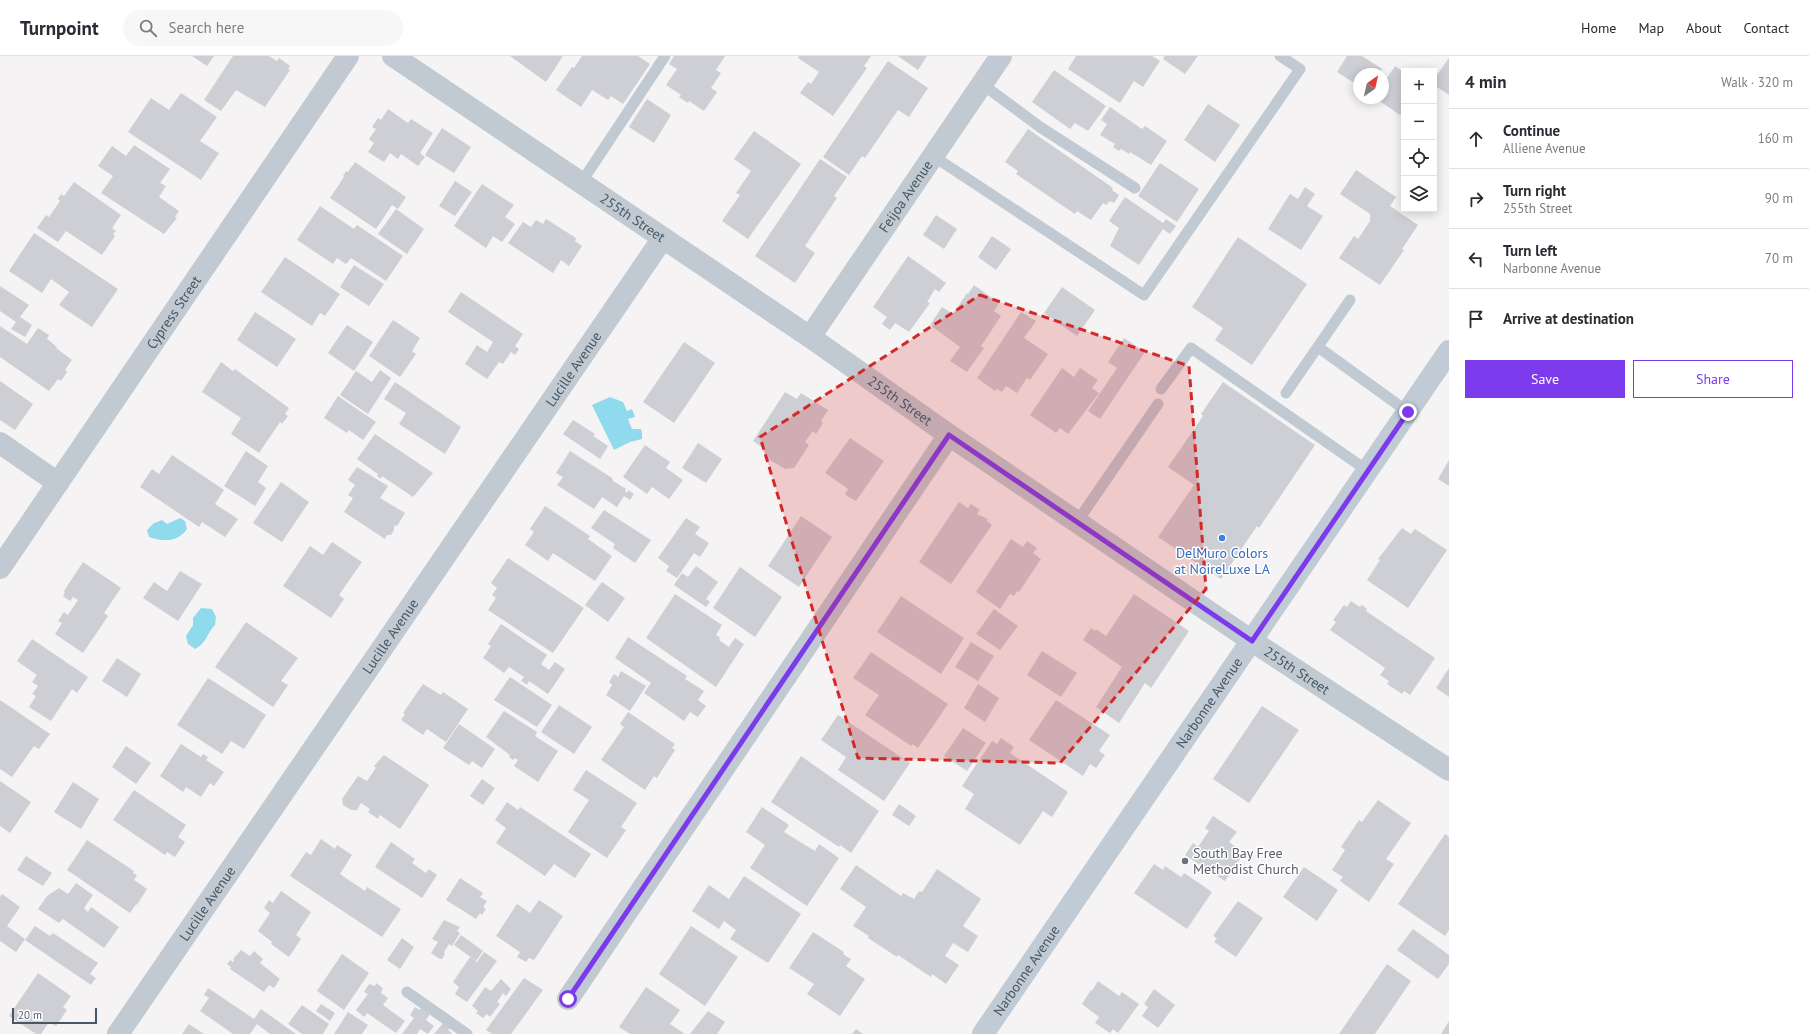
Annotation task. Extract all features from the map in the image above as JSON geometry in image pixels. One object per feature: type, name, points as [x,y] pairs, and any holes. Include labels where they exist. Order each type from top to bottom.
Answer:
[{"type":"main road","name":"Narbonne Avenue","points":[[983,1034],[1449,351]]},
{"type":"street","name":"Cypress Street","points":[[0,568],[348,56]]},
{"type":"street","name":"255th Street","points":[[393,56],[810,337],[949,435],[1252,641],[1449,770]]},
{"type":"street","name":"Feijoa Avenue","points":[[810,337],[1001,56]]},
{"type":"street","name":"Lucille Avenue","points":[[118,1034],[663,238]]},
{"type":"street","points":[[568,999],[949,435]]},
{"type":"street","points":[[0,443],[58,483]]},
{"type":"lane","points":[[581,183],[665,56]]},
{"type":"lane","points":[[933,156],[1144,296],[1300,69],[1280,56]]},
{"type":"lane","points":[[982,84],[1040,127],[1134,188]]},
{"type":"lane","points":[[1286,393],[1350,300]]},
{"type":"lane","points":[[1318,347],[1408,412]]},
{"type":"lane","points":[[1161,389],[1191,348],[1368,470]]},
{"type":"lane","points":[[1077,522],[1158,404]]},
{"type":"lane","points":[[407,992],[468,1034]]},
{"type":"highlighted area","points":[[980,295],[1189,366],[1206,589],[1060,763],[858,758],[760,437]]},
{"type":"water","points":[[610,397],[623,402],[627,411],[632,409],[635,417],[628,419],[632,429],[641,429],[642,433],[642,439],[630,442],[614,450],[592,405]]},
{"type":"water","points":[[180,518],[185,521],[187,529],[175,539],[160,540],[149,537],[147,530],[154,523],[162,520],[167,524]]},
{"type":"water","points":[[201,608],[212,609],[216,617],[215,625],[202,644],[195,649],[188,644],[186,636],[193,625],[193,618]]},
{"type":"building","points":[[192,56],[214,56],[207,66]]},
{"type":"building","points":[[233,56],[269,56],[277,61],[279,58],[290,66],[288,69],[290,70],[265,107],[236,90],[221,111],[204,100]]},
{"type":"building","points":[[510,56],[563,56],[546,82]]},
{"type":"building","points":[[582,56],[638,56],[650,64],[623,104],[611,96],[608,100],[592,90],[581,107],[556,90],[572,67],[574,68]]},
{"type":"building","points":[[674,56],[725,56],[716,70],[721,73],[711,88],[717,92],[704,111],[689,101],[688,103],[679,97],[681,95],[666,85],[677,69],[669,64]]},
{"type":"building","points":[[799,56],[871,56],[864,66],[867,68],[833,116],[800,93],[808,82],[811,84],[819,72],[798,58]]},
{"type":"building","points":[[898,56],[927,56],[918,70]]},
{"type":"building","points":[[1076,56],[1152,56],[1160,61],[1143,87],[1134,81],[1120,103],[1068,69]]},
{"type":"building","points":[[1165,56],[1198,56],[1185,74],[1163,59]]},
{"type":"building","points":[[1347,56],[1362,56],[1380,68],[1353,68],[1353,82],[1337,72]]},
{"type":"building","points":[[1449,58],[1449,95],[1437,87],[1437,75]]},
{"type":"building","points":[[888,61],[928,88],[909,117],[898,110],[865,158],[862,156],[849,175],[823,157]]},
{"type":"building","points":[[1395,66],[1401,70],[1400,115],[1384,104],[1389,104],[1389,75]]},
{"type":"building","points":[[1054,70],[1106,106],[1088,131],[1075,123],[1070,129],[1032,102]]},
{"type":"building","points":[[181,93],[217,117],[200,141],[219,153],[201,180],[128,132],[151,98],[169,110]]},
{"type":"building","points":[[647,99],[671,115],[654,143],[629,127]]},
{"type":"building","points":[[1208,104],[1240,125],[1215,162],[1184,140]]},
{"type":"building","points":[[1110,107],[1142,129],[1145,126],[1167,141],[1151,165],[1130,152],[1129,154],[1121,149],[1119,151],[1113,147],[1115,144],[1100,135],[1107,124],[1101,120]]},
{"type":"building","points":[[388,109],[408,123],[411,119],[433,133],[420,153],[425,157],[418,166],[401,154],[398,159],[390,153],[384,162],[368,152],[374,143],[369,139],[376,129],[372,127],[378,118],[381,120]]},
{"type":"building","points":[[442,128],[471,147],[454,173],[425,155]]},
{"type":"building","points":[[1028,129],[1113,188],[1112,190],[1119,195],[1114,203],[1110,201],[1106,205],[1103,203],[1091,220],[1077,211],[1075,214],[1016,174],[1018,171],[1005,162]]},
{"type":"building","points":[[754,131],[801,164],[748,239],[722,221],[740,195],[736,193],[751,171],[734,159]]},
{"type":"building","points":[[134,145],[170,169],[160,183],[166,186],[159,197],[179,211],[175,217],[177,218],[164,234],[101,193],[113,176],[98,166],[112,146],[126,156]]},
{"type":"building","points":[[820,159],[847,177],[834,196],[837,198],[805,246],[815,253],[795,283],[755,256]]},
{"type":"building","points":[[355,162],[406,197],[398,209],[392,205],[376,229],[330,198],[344,177],[343,176],[346,171],[348,172]]},
{"type":"building","points":[[1160,163],[1199,189],[1177,222],[1138,196]]},
{"type":"building","points":[[1356,170],[1396,197],[1390,206],[1418,225],[1402,249],[1404,250],[1380,285],[1339,258],[1354,236],[1358,239],[1370,221],[1370,214],[1340,194]]},
{"type":"building","points":[[455,181],[472,192],[455,216],[439,206]]},
{"type":"building","points":[[74,182],[121,215],[112,228],[116,231],[113,234],[115,236],[102,255],[66,231],[58,242],[37,228],[46,215],[49,217],[60,201],[58,199],[61,194],[64,196]]},
{"type":"building","points":[[482,184],[514,205],[505,217],[515,224],[502,242],[493,236],[486,248],[454,226]]},
{"type":"building","points":[[1305,187],[1315,194],[1307,206],[1323,216],[1301,250],[1268,229],[1290,194],[1298,199]]},
{"type":"building","points":[[1125,197],[1163,223],[1166,219],[1176,226],[1170,234],[1163,229],[1139,265],[1110,246],[1119,228],[1109,221]]},
{"type":"building","points":[[320,206],[354,229],[357,225],[403,256],[386,281],[351,258],[346,264],[337,258],[333,264],[297,240]]},
{"type":"building","points":[[396,209],[424,229],[407,254],[378,234]]},
{"type":"building","points":[[936,215],[957,229],[944,249],[923,235]]},
{"type":"building","points":[[546,219],[576,238],[575,241],[582,246],[569,266],[561,260],[553,273],[508,243],[523,222],[531,227],[536,220],[543,224]]},
{"type":"building","points":[[34,233],[118,289],[92,327],[59,305],[69,292],[51,279],[42,293],[9,271]]},
{"type":"building","points":[[992,236],[1011,249],[996,270],[978,257]]},
{"type":"building","points":[[1238,237],[1307,284],[1252,365],[1215,340],[1223,328],[1192,307]]},
{"type":"building","points":[[908,256],[946,283],[939,292],[935,289],[927,302],[930,303],[909,332],[895,323],[890,330],[882,324],[887,317],[873,307]]},
{"type":"building","points":[[285,257],[340,294],[325,316],[320,313],[312,326],[261,292]]},
{"type":"building","points":[[354,265],[384,284],[369,306],[340,287]]},
{"type":"building","points":[[974,285],[999,303],[994,311],[1001,316],[981,346],[984,348],[967,372],[950,361],[960,347],[930,325],[942,307],[953,314]]},
{"type":"building","points":[[0,286],[29,305],[20,317],[32,325],[25,337],[11,329],[16,322],[0,311]]},
{"type":"building","points":[[1062,287],[1095,310],[1077,336],[1044,313]]},
{"type":"building","points":[[461,292],[523,334],[515,346],[519,349],[515,355],[511,352],[503,364],[499,362],[487,379],[465,364],[477,345],[487,352],[493,342],[448,312]]},
{"type":"building","points":[[255,312],[296,339],[277,367],[237,340]]},
{"type":"building","points":[[1021,312],[1036,321],[1024,338],[1048,354],[1030,380],[1027,378],[1017,393],[1006,386],[1002,392],[997,389],[995,391],[977,378]]},
{"type":"building","points":[[393,320],[420,338],[412,351],[416,354],[400,377],[369,356]]},
{"type":"building","points":[[347,325],[373,342],[354,371],[328,353]]},
{"type":"building","points":[[0,326],[27,344],[38,328],[49,335],[47,339],[72,360],[65,370],[67,372],[61,381],[58,379],[49,391],[0,357]]},
{"type":"building","points":[[1124,338],[1145,352],[1100,419],[1088,411],[1117,368],[1108,362]]},
{"type":"building","points":[[684,342],[715,363],[674,423],[643,402]]},
{"type":"building","points":[[221,362],[233,371],[235,369],[289,408],[285,414],[288,416],[282,424],[280,422],[259,453],[231,434],[241,418],[202,392]]},
{"type":"building","points":[[1062,368],[1074,377],[1080,368],[1098,380],[1092,388],[1099,393],[1068,434],[1060,428],[1056,433],[1030,415]]},
{"type":"building","points":[[380,370],[391,378],[368,414],[340,395],[356,371],[372,382]]},
{"type":"building","points":[[0,381],[33,404],[15,430],[0,420]]},
{"type":"building","points":[[395,382],[461,427],[445,454],[399,424],[406,413],[384,399]]},
{"type":"building","points":[[1223,382],[1315,445],[1259,528],[1257,526],[1221,579],[1158,537],[1194,485],[1168,467],[1203,416],[1201,414]]},
{"type":"building","points":[[785,392],[797,399],[801,393],[828,410],[821,421],[823,423],[816,434],[813,431],[805,442],[809,445],[794,468],[785,469],[765,457],[763,448],[753,441]]},
{"type":"building","points":[[338,396],[376,422],[363,440],[349,430],[347,433],[324,418]]},
{"type":"building","points":[[573,420],[595,434],[593,436],[608,446],[600,459],[563,434]]},
{"type":"building","points":[[375,434],[433,473],[413,497],[382,476],[381,479],[377,476],[378,474],[357,459]]},
{"type":"building","points":[[850,438],[884,461],[856,501],[845,494],[848,489],[825,473]]},
{"type":"building","points":[[698,443],[722,459],[706,483],[682,468]]},
{"type":"building","points":[[645,445],[670,462],[666,468],[683,480],[669,499],[652,487],[647,494],[623,477]]},
{"type":"building","points":[[246,451],[268,466],[258,482],[266,488],[255,506],[224,486]]},
{"type":"building","points":[[570,451],[612,478],[613,481],[626,489],[625,491],[627,493],[628,490],[634,494],[630,500],[624,496],[617,507],[602,497],[594,509],[557,485],[563,477],[556,473]]},
{"type":"building","points":[[172,455],[224,490],[215,504],[238,519],[225,537],[202,522],[199,527],[140,487],[152,469],[159,474]]},
{"type":"building","points":[[1449,460],[1449,486],[1438,479]]},
{"type":"building","points":[[357,467],[388,486],[380,498],[405,513],[397,526],[395,525],[391,535],[387,535],[385,539],[344,512],[353,498],[348,495],[355,485],[348,480]]},
{"type":"building","points":[[281,482],[309,502],[282,542],[253,523]]},
{"type":"building","points":[[959,502],[968,508],[971,504],[980,510],[977,514],[988,519],[987,521],[992,525],[951,584],[919,562]]},
{"type":"building","points":[[545,506],[590,536],[588,539],[612,556],[595,581],[553,553],[548,561],[525,545],[534,532],[530,529]]},
{"type":"building","points":[[604,510],[651,540],[635,563],[613,548],[615,544],[591,528]]},
{"type":"building","points":[[801,516],[832,537],[799,587],[768,566]]},
{"type":"building","points":[[686,518],[700,527],[695,534],[709,543],[700,557],[694,553],[677,578],[666,571],[669,566],[658,558]]},
{"type":"building","points":[[1402,528],[1411,534],[1415,529],[1447,550],[1408,608],[1367,580],[1380,560],[1378,559]]},
{"type":"building","points":[[1011,539],[1023,547],[1027,541],[1037,548],[1033,553],[1041,559],[1019,592],[1017,591],[1014,596],[1010,594],[1000,609],[976,592]]},
{"type":"building","points":[[332,542],[362,562],[339,595],[344,599],[331,618],[283,586],[310,546],[323,555]]},
{"type":"building","points":[[508,558],[584,608],[553,653],[488,610],[496,598],[492,595],[497,588],[491,583]]},
{"type":"building","points":[[83,562],[121,588],[104,613],[108,616],[83,653],[55,634],[62,623],[58,621],[64,612],[68,615],[78,600],[73,597],[70,601],[63,596],[64,591]]},
{"type":"building","points":[[696,566],[718,582],[706,599],[710,602],[706,607],[674,585],[682,573],[688,577]]},
{"type":"building","points":[[740,567],[782,597],[755,637],[713,608]]},
{"type":"building","points":[[180,571],[202,584],[178,621],[143,598],[154,582],[167,591]]},
{"type":"building","points":[[602,582],[625,598],[608,622],[585,605]]},
{"type":"building","points":[[675,594],[722,625],[716,635],[720,638],[719,640],[729,647],[735,638],[744,644],[716,687],[646,638]]},
{"type":"building","points":[[1134,594],[1189,631],[1151,688],[1145,683],[1119,723],[1096,707],[1122,667],[1083,640],[1091,628],[1095,631],[1096,629],[1106,636]]},
{"type":"building","points":[[901,596],[964,638],[941,674],[877,632]]},
{"type":"building","points":[[1351,601],[1360,607],[1362,605],[1367,609],[1366,611],[1435,658],[1410,695],[1404,691],[1402,694],[1387,684],[1389,681],[1380,675],[1385,668],[1330,630],[1336,622],[1333,620],[1344,605],[1347,607]]},
{"type":"building","points":[[994,609],[1018,626],[1000,650],[976,634]]},
{"type":"building","points":[[246,622],[298,658],[281,681],[288,685],[273,707],[215,667]]},
{"type":"building","points":[[501,624],[547,655],[541,664],[549,670],[555,662],[565,669],[548,694],[529,681],[527,685],[521,681],[524,677],[509,667],[504,673],[483,658],[491,646],[488,644]]},
{"type":"building","points":[[628,637],[687,676],[685,679],[704,691],[698,700],[706,706],[698,717],[690,712],[684,721],[644,693],[651,683],[615,658]]},
{"type":"building","points":[[32,639],[88,677],[77,693],[72,689],[51,721],[29,707],[36,696],[32,694],[38,686],[32,682],[37,675],[17,661]]},
{"type":"building","points":[[971,642],[994,656],[978,681],[955,667]]},
{"type":"building","points":[[1042,651],[1077,673],[1061,697],[1027,675]]},
{"type":"building","points":[[871,652],[948,704],[918,748],[912,744],[911,746],[865,715],[879,695],[853,678]]},
{"type":"building","points":[[117,658],[141,674],[127,697],[102,681]]},
{"type":"building","points":[[1449,668],[1449,697],[1436,688]]},
{"type":"building","points":[[621,671],[646,686],[630,711],[606,695],[612,685],[609,682],[614,674],[618,677]]},
{"type":"building","points":[[510,677],[552,705],[537,727],[494,700]]},
{"type":"building","points":[[208,678],[266,715],[244,749],[231,741],[222,754],[177,725]]},
{"type":"building","points":[[423,684],[441,695],[443,692],[468,709],[446,742],[427,729],[423,735],[401,720],[405,714],[403,713]]},
{"type":"building","points":[[978,684],[999,698],[985,722],[964,708]]},
{"type":"building","points":[[0,700],[50,734],[39,749],[34,746],[12,777],[0,769]]},
{"type":"building","points":[[1056,700],[1110,735],[1099,751],[1105,755],[1096,768],[1090,764],[1083,776],[1029,740]]},
{"type":"building","points":[[559,705],[592,727],[574,754],[541,732]]},
{"type":"building","points":[[1262,706],[1299,730],[1249,803],[1213,779]]},
{"type":"building","points":[[504,711],[537,732],[535,736],[558,751],[538,782],[514,766],[518,760],[515,758],[513,760],[509,757],[510,755],[486,737]]},
{"type":"building","points":[[628,712],[675,744],[672,748],[675,750],[657,778],[654,776],[645,790],[601,760],[624,727],[620,724]]},
{"type":"building","points":[[838,715],[910,763],[884,801],[838,770],[846,757],[821,740]]},
{"type":"building","points":[[459,724],[495,749],[482,768],[472,761],[469,765],[443,748]]},
{"type":"building","points":[[963,728],[986,743],[967,771],[944,756]]},
{"type":"building","points":[[1001,738],[1014,747],[1010,753],[1068,792],[1052,817],[1043,811],[1020,845],[965,809],[974,794],[962,786],[992,741],[997,744]]},
{"type":"building","points":[[181,744],[201,757],[203,754],[208,757],[206,760],[224,772],[214,786],[210,783],[201,797],[186,787],[183,792],[160,776]]},
{"type":"building","points":[[126,746],[151,763],[136,784],[112,767]]},
{"type":"building","points":[[384,755],[429,785],[400,829],[380,815],[378,819],[368,812],[370,809],[361,803],[357,810],[351,810],[343,805],[342,799],[358,776],[367,781],[376,768],[374,766]]},
{"type":"building","points":[[801,756],[879,811],[851,853],[840,845],[839,847],[771,802]]},
{"type":"building","points":[[586,770],[637,803],[621,827],[626,830],[607,858],[568,832],[589,800],[573,790]]},
{"type":"building","points":[[482,779],[495,788],[483,805],[470,796]]},
{"type":"building","points":[[0,781],[31,802],[10,833],[0,826]]},
{"type":"building","points":[[73,782],[99,799],[81,829],[54,812]]},
{"type":"building","points":[[134,790],[186,825],[178,837],[185,842],[175,857],[167,852],[165,855],[113,820]]},
{"type":"building","points":[[1378,800],[1411,823],[1386,859],[1394,864],[1369,902],[1340,881],[1343,877],[1332,870],[1345,850],[1341,847],[1359,820],[1362,822]]},
{"type":"building","points":[[507,802],[518,810],[520,807],[591,854],[575,878],[554,864],[545,876],[496,843],[506,828],[495,820]]},
{"type":"building","points":[[899,804],[916,816],[909,826],[892,815]]},
{"type":"building","points":[[762,807],[789,825],[784,832],[815,851],[819,844],[839,858],[807,906],[750,868],[765,845],[746,832]]},
{"type":"building","points":[[1213,816],[1237,832],[1229,842],[1244,853],[1225,881],[1185,855],[1193,843],[1198,847],[1209,831],[1205,828]]},
{"type":"building","points":[[1445,834],[1449,837],[1449,930],[1445,936],[1398,904]]},
{"type":"building","points":[[321,839],[335,849],[337,845],[352,855],[340,874],[365,891],[367,887],[401,909],[382,937],[290,876],[306,852],[311,855]]},
{"type":"building","points":[[87,840],[134,871],[133,873],[137,875],[134,880],[147,889],[130,913],[67,870]]},
{"type":"building","points":[[391,842],[415,859],[412,863],[426,873],[429,869],[437,875],[422,898],[375,867]]},
{"type":"building","points":[[26,856],[52,873],[43,886],[17,870]]},
{"type":"building","points":[[1154,864],[1163,870],[1165,866],[1181,877],[1184,873],[1212,892],[1187,929],[1134,893]]},
{"type":"building","points":[[856,865],[901,896],[903,893],[914,899],[919,891],[922,892],[937,869],[981,899],[963,926],[978,936],[968,952],[953,943],[945,956],[959,965],[946,984],[932,974],[931,977],[898,955],[897,957],[853,926],[866,907],[840,889]]},
{"type":"building","points":[[1304,867],[1338,890],[1317,921],[1283,897]]},
{"type":"building","points":[[744,876],[801,914],[768,963],[730,939],[736,930],[724,921],[719,929],[692,911],[709,885],[729,899]]},
{"type":"building","points":[[460,878],[483,893],[480,897],[487,901],[483,907],[486,909],[482,915],[480,913],[476,919],[446,900]]},
{"type":"building","points":[[76,883],[93,895],[84,908],[88,912],[91,907],[119,927],[104,948],[63,919],[59,923],[38,909],[47,896],[59,888],[68,894]]},
{"type":"building","points":[[281,891],[311,912],[296,935],[301,939],[289,957],[271,944],[272,942],[258,931],[270,913],[264,908],[269,900],[273,903]]},
{"type":"building","points":[[2,894],[20,907],[7,926],[25,939],[16,952],[0,941],[0,897]]},
{"type":"building","points":[[539,900],[563,916],[534,960],[529,958],[526,962],[517,957],[520,952],[496,936],[517,904],[530,913]]},
{"type":"building","points":[[1238,901],[1263,918],[1236,957],[1214,942],[1217,938],[1213,936]]},
{"type":"building","points":[[444,920],[460,927],[457,931],[460,933],[452,946],[449,944],[442,959],[440,959],[431,953],[438,942],[432,939]]},
{"type":"building","points":[[35,926],[50,936],[53,933],[98,963],[90,974],[96,978],[91,985],[25,940]]},
{"type":"building","points":[[691,926],[738,957],[705,1006],[659,974]]},
{"type":"building","points":[[1413,929],[1449,955],[1449,964],[1438,979],[1397,950]]},
{"type":"building","points":[[813,932],[844,952],[843,954],[851,959],[846,966],[865,979],[840,1016],[807,994],[814,984],[789,968]]},
{"type":"building","points":[[461,935],[483,951],[476,961],[454,945]]},
{"type":"building","points":[[402,938],[414,947],[400,969],[387,960]]},
{"type":"building","points":[[241,950],[250,956],[254,951],[263,959],[260,963],[280,979],[274,988],[269,985],[264,992],[230,969],[231,967],[227,964],[230,960],[233,962],[233,959]]},
{"type":"building","points":[[484,952],[497,961],[467,1002],[455,994],[459,987],[453,982],[470,957],[477,962]]},
{"type":"building","points":[[342,954],[369,973],[344,1010],[317,991]]},
{"type":"building","points":[[1387,964],[1411,981],[1375,1034],[1339,1034]]},
{"type":"building","points":[[38,973],[71,996],[63,1007],[67,1010],[56,1026],[49,1022],[41,1034],[36,1034],[9,1016]]},
{"type":"building","points":[[524,978],[543,990],[511,1034],[492,1034],[486,1030]]},
{"type":"building","points":[[501,979],[511,989],[506,996],[503,993],[497,1002],[500,1004],[490,1017],[487,1014],[483,1018],[476,1013],[478,1011],[472,1006],[485,987],[491,991]]},
{"type":"building","points":[[1098,981],[1119,996],[1122,992],[1139,1004],[1118,1033],[1113,1029],[1110,1033],[1095,1023],[1099,1017],[1082,1004]]},
{"type":"building","points":[[376,983],[383,988],[381,993],[388,998],[383,1005],[405,1021],[396,1033],[367,1013],[364,1017],[356,1010],[368,994],[364,992],[369,984],[375,986]]},
{"type":"building","points":[[646,987],[680,1010],[670,1024],[685,1034],[630,1034],[619,1027]]},
{"type":"building","points":[[208,988],[254,1019],[261,1009],[296,1034],[270,1034],[257,1024],[250,1034],[233,1034],[200,1011],[209,998],[204,995]]},
{"type":"building","points":[[1154,989],[1175,1005],[1158,1028],[1142,1016],[1148,1007],[1144,1004]]},
{"type":"building","points":[[321,1004],[335,1013],[330,1021],[316,1011]]},
{"type":"building","points":[[302,1005],[329,1024],[323,1034],[302,1034],[288,1024]]},
{"type":"building","points":[[415,1007],[420,1010],[421,1008],[430,1014],[426,1020],[434,1026],[428,1034],[420,1029],[417,1034],[402,1034],[414,1018],[410,1015]]},
{"type":"building","points":[[708,1011],[725,1022],[717,1034],[690,1034]]},
{"type":"building","points":[[348,1012],[368,1025],[362,1034],[334,1034]]},
{"type":"building","points":[[1449,1021],[1449,1034],[1441,1034]]},
{"type":"building","points":[[444,1022],[451,1027],[448,1030],[452,1033],[434,1034]]},
{"type":"building","points":[[189,1024],[204,1034],[182,1034]]},
{"type":"building","points":[[856,1029],[863,1034],[852,1034]]},
{"type":"place","name":"DelMuro Colors at NoireLuxe LA","points":[[1222,538]]},
{"type":"place","name":"South Bay Free Methodist Church","points":[[1185,861]]},
{"type":"route","points":[[568,999],[949,435],[1252,641],[1408,412]]}]
